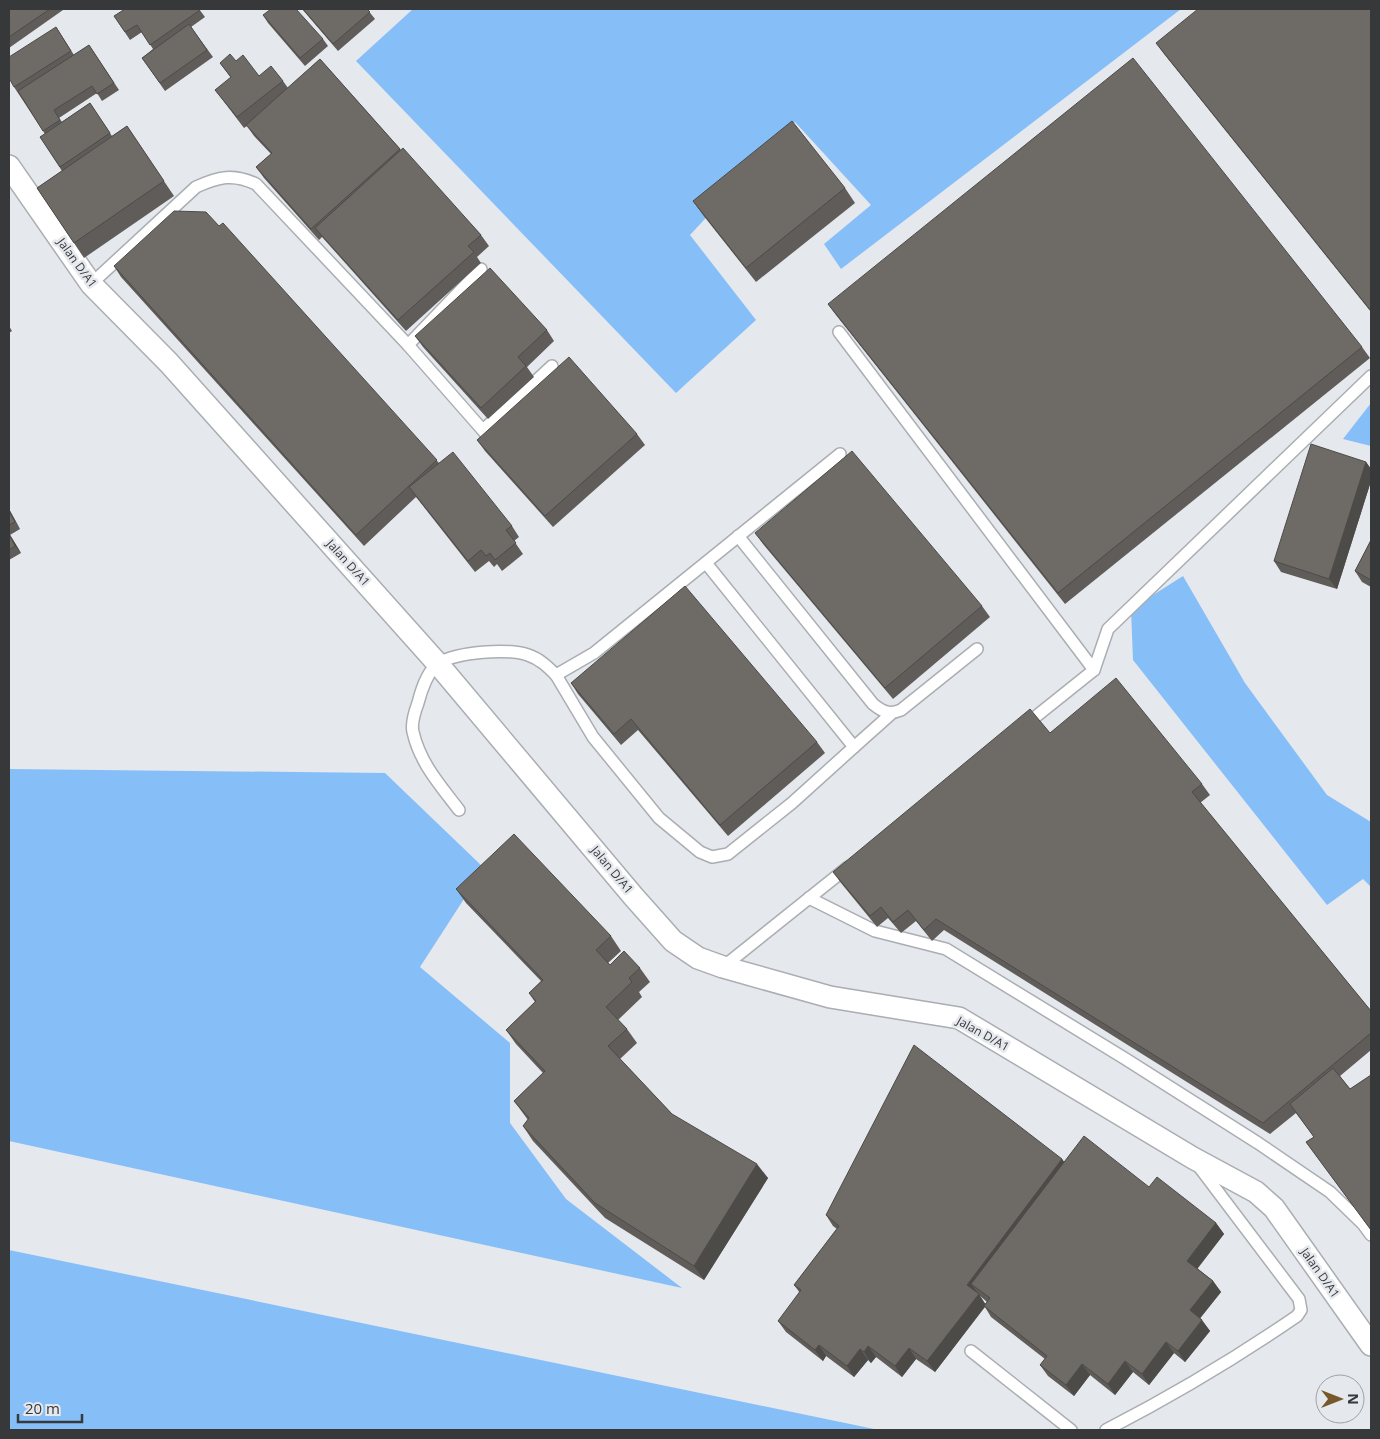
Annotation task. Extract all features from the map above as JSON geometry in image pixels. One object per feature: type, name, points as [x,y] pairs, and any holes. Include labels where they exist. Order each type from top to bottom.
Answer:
[{"type":"street","name":"Jalan D/A1","points":[[9,166],[91,284],[168,363],[438,664],[633,896],[674,941],[698,958],[723,967],[830,997],[959,1018],[1193,1158],[1256,1192],[1274,1208],[1371,1345]]},
{"type":"lane","points":[[91,284],[196,187],[227,176],[244,178],[256,184],[408,345],[496,444]]},
{"type":"lane","points":[[408,345],[481,269]]},
{"type":"lane","points":[[839,332],[1094,670]]},
{"type":"lane","points":[[483,430],[552,366]]},
{"type":"lane","points":[[1017,732],[1094,670],[1108,629],[1371,376]]},
{"type":"lane","points":[[556,675],[594,653],[840,454]]},
{"type":"lane","points":[[738,536],[874,704],[883,711],[892,714]]},
{"type":"lane","points":[[706,563],[854,747]]},
{"type":"lane","points":[[459,810],[422,761],[412,730],[415,710],[424,684],[438,664],[469,654],[497,652],[528,655],[544,663],[556,675],[593,737],[659,818],[700,852],[712,857],[728,854],[792,802],[892,714],[901,710],[977,649]]},
{"type":"lane","points":[[723,967],[855,862]]},
{"type":"lane","points":[[809,898],[875,931],[946,949],[1258,1143],[1330,1192],[1363,1224],[1371,1235]]},
{"type":"lane","points":[[1106,1430],[1221,1367],[1297,1316],[1301,1310],[1299,1299],[1193,1158]]},
{"type":"lane","points":[[971,1351],[1071,1430]]},
{"type":"shaded area","points":[[413,9],[1181,9],[841,269],[824,244],[871,205],[795,122],[690,235],[756,320],[676,393],[356,61]]},
{"type":"shaded area","points":[[1371,403],[1371,446],[1343,439]]},
{"type":"shaded area","points":[[1183,576],[1245,683],[1327,795],[1371,822],[1371,887],[1363,879],[1327,905],[1133,660],[1131,609]]},
{"type":"shaded area","points":[[9,769],[385,773],[484,868],[420,967],[510,1043],[510,1123],[566,1199],[682,1288],[9,1141]]},
{"type":"shaded area","points":[[9,1250],[879,1430],[9,1430]]},
{"type":"building","points":[[9,9],[50,9],[9,37]]},
{"type":"building","points":[[125,9],[200,10],[150,45],[137,25],[125,32],[114,16]]},
{"type":"building","points":[[271,9],[296,9],[323,39],[300,58],[263,15]]},
{"type":"building","points":[[303,9],[367,9],[370,12],[333,44]]},
{"type":"building","points":[[1198,9],[1371,9],[1371,311],[1156,43]]},
{"type":"building","points":[[189,24],[207,50],[160,83],[142,58]]},
{"type":"building","points":[[56,27],[71,51],[14,87],[9,78],[9,57]]},
{"type":"building","points":[[89,45],[114,83],[97,94],[92,86],[54,110],[60,120],[43,131],[18,91]]},
{"type":"building","points":[[230,54],[236,61],[243,55],[259,76],[271,66],[283,81],[237,117],[215,90],[231,77],[220,63]]},
{"type":"building","points":[[1133,58],[1362,347],[1058,593],[828,304]]},
{"type":"building","points":[[320,59],[400,149],[311,229],[256,167],[272,153],[246,125]]},
{"type":"building","points":[[90,103],[110,133],[60,167],[40,137]]},
{"type":"building","points":[[792,121],[845,188],[746,268],[693,201]]},
{"type":"building","points":[[127,126],[164,181],[74,243],[37,188]]},
{"type":"building","points":[[403,148],[481,235],[468,246],[474,252],[398,320],[315,228]]},
{"type":"building","points":[[174,211],[206,212],[219,226],[223,223],[437,460],[356,535],[114,266]]},
{"type":"building","points":[[490,268],[547,330],[518,357],[526,366],[481,408],[415,336]]},
{"type":"building","points":[[569,357],[637,434],[545,516],[477,440]]},
{"type":"building","points":[[1311,444],[1366,462],[1329,579],[1274,561]]},
{"type":"building","points":[[852,451],[982,606],[885,688],[755,533]]},
{"type":"building","points":[[453,452],[512,526],[506,530],[516,543],[495,560],[490,553],[486,556],[481,550],[468,561],[409,487]]},
{"type":"building","points":[[9,511],[15,522],[9,525]]},
{"type":"building","points":[[9,534],[15,546],[9,550]]},
{"type":"building","points":[[1371,540],[1371,580],[1355,571]]},
{"type":"building","points":[[685,586],[817,742],[720,825],[631,719],[614,734],[571,683]]},
{"type":"building","points":[[1116,678],[1202,784],[1192,792],[1371,1011],[1371,1033],[1263,1123],[936,919],[924,930],[908,910],[893,922],[881,907],[870,916],[833,872],[1030,709],[1050,733]]},
{"type":"building","points":[[514,834],[611,936],[596,950],[610,965],[624,951],[640,968],[629,978],[632,982],[606,1007],[627,1029],[608,1046],[672,1114],[757,1164],[694,1266],[595,1203],[523,1126],[529,1118],[514,1101],[545,1071],[506,1030],[536,1001],[529,993],[543,980],[456,889]]},
{"type":"building","points":[[914,1045],[1062,1159],[967,1285],[979,1294],[927,1361],[909,1348],[895,1366],[868,1346],[864,1352],[860,1349],[847,1366],[819,1345],[815,1350],[778,1321],[801,1290],[794,1285],[839,1226],[826,1215]]},
{"type":"building","points":[[1333,1068],[1350,1089],[1371,1075],[1371,1230],[1306,1142],[1314,1137],[1290,1104]]},
{"type":"building","points":[[1084,1136],[1149,1187],[1157,1177],[1216,1223],[1187,1261],[1213,1281],[1190,1310],[1202,1320],[1178,1351],[1166,1342],[1142,1374],[1125,1361],[1108,1384],[1082,1364],[1066,1385],[1040,1365],[1047,1356],[984,1306],[990,1298],[971,1284]]}]
